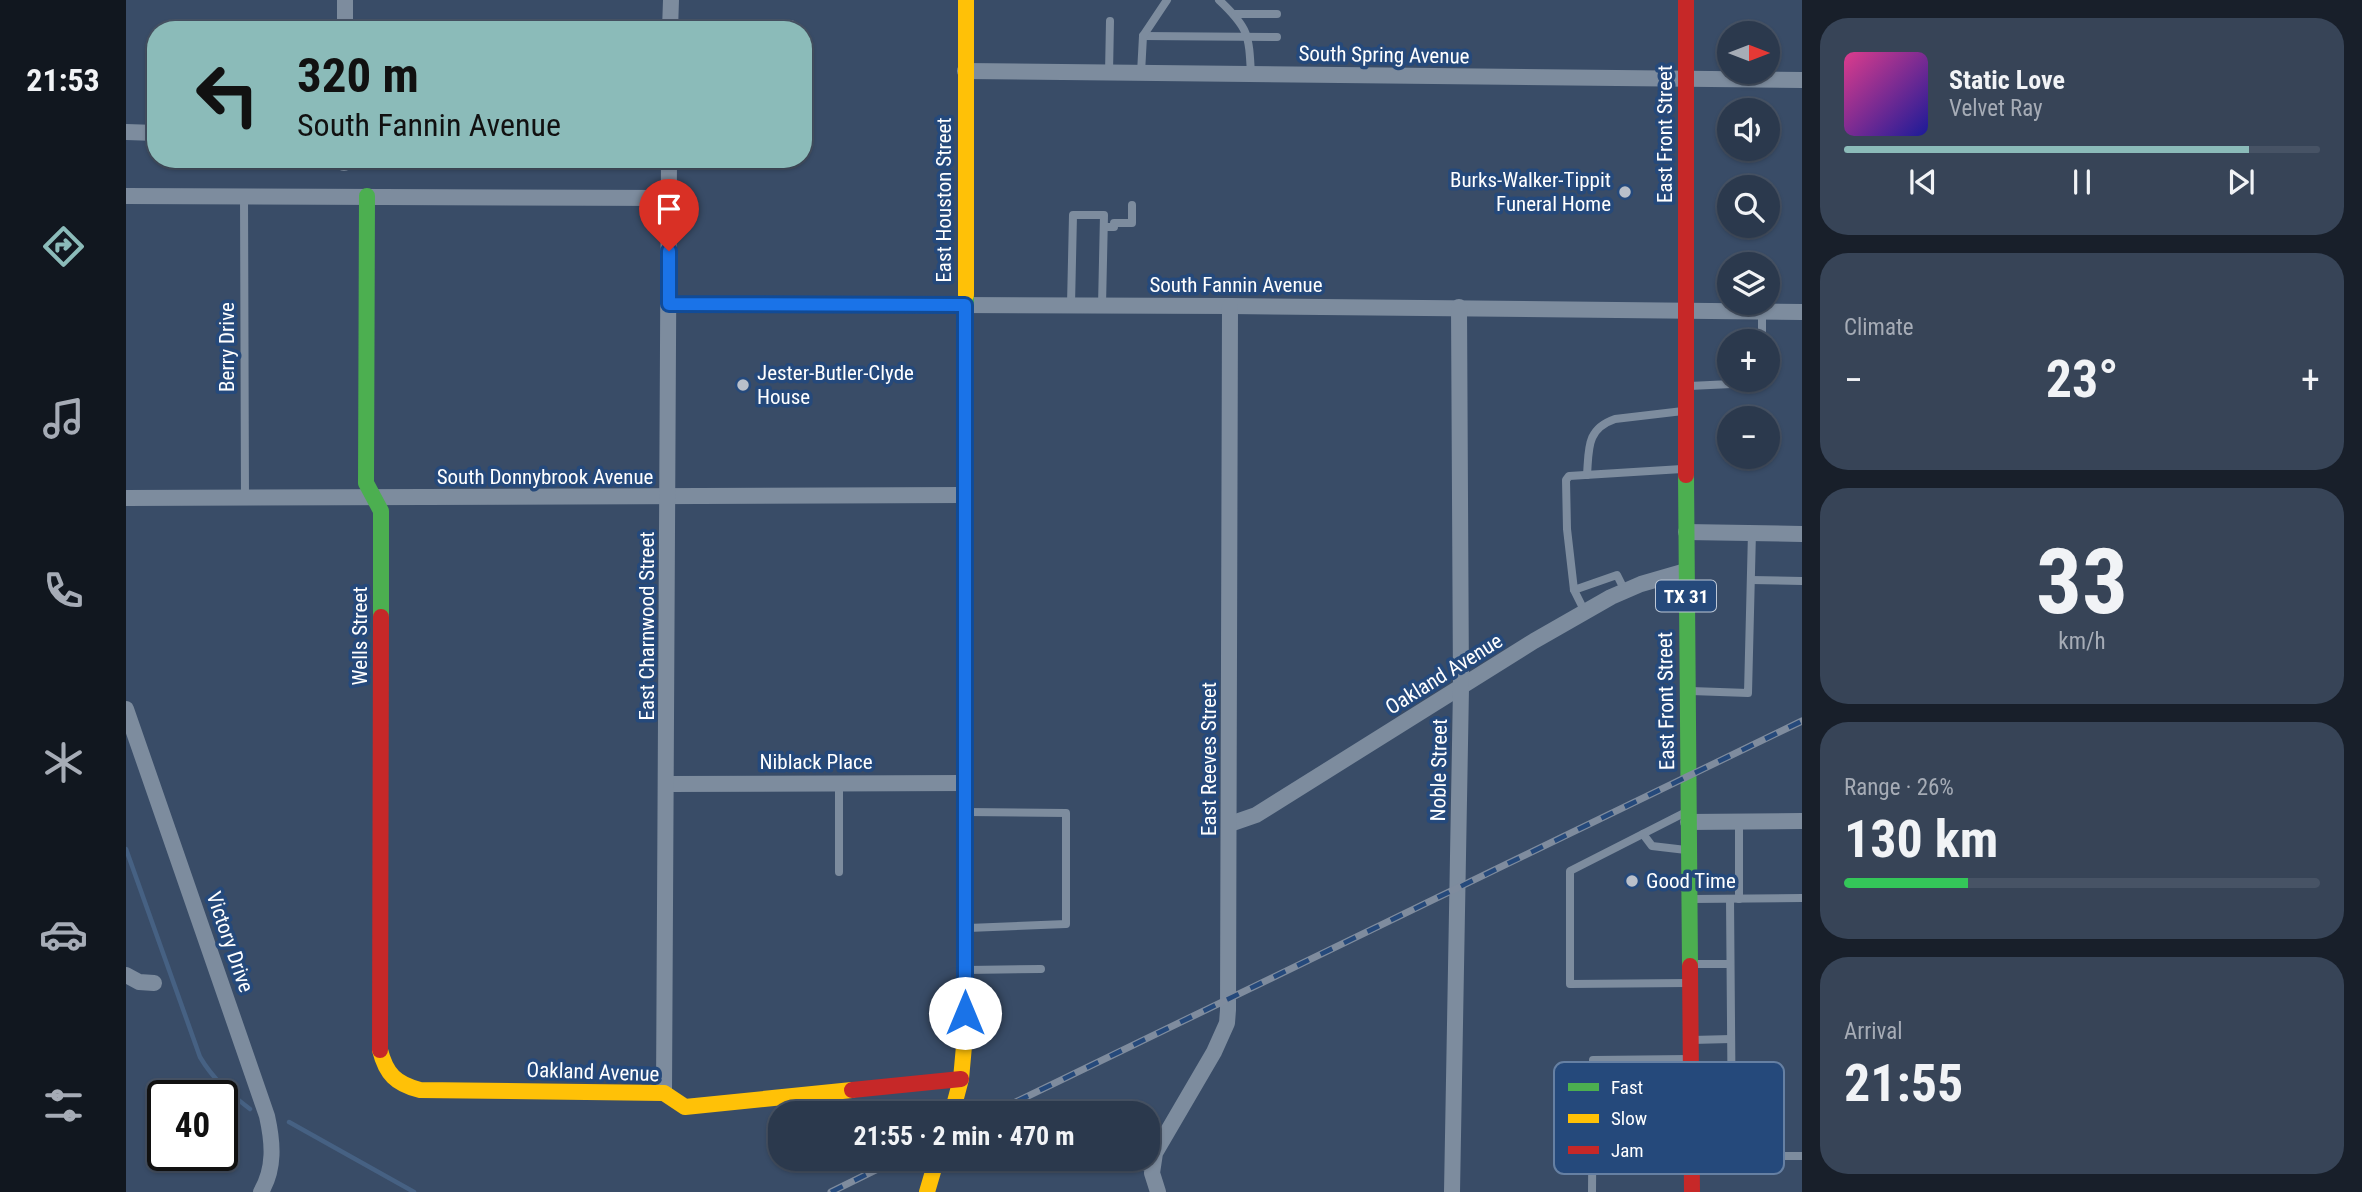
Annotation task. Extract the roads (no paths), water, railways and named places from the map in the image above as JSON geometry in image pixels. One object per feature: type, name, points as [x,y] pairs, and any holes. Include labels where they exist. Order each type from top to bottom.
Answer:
[{"type":"street","points":[[345,0],[345,21]]},
{"type":"street","points":[[670,21],[671,0]]},
{"type":"street","name":"East Houston Street","points":[[955,1101],[961,1079],[965,1035],[966,0]]},
{"type":"street","name":"East Front Street","points":[[1686,0],[1686,571],[1690,1062]]},
{"type":"street","name":"South Spring Avenue","points":[[965,71],[1802,80]]},
{"type":"street","points":[[126,132],[147,132]]},
{"type":"street","name":"East Charnwood Street","points":[[664,1093],[669,168]]},
{"type":"street","points":[[126,196],[669,198]]},
{"type":"street","name":"Wells Street","points":[[367,196],[366,483],[381,511],[380,1048],[383,1064],[391,1076]]},
{"type":"street","name":"South Fannin Avenue","points":[[669,304],[1460,307],[1717,311]]},
{"type":"street","name":"East Reeves Street","points":[[1160,1147],[1214,1052],[1227,1023],[1229,999],[1230,306]]},
{"type":"street","name":"Noble Street","points":[[1452,1192],[1461,688],[1460,307]]},
{"type":"street","name":"South Fannin Avenue","points":[[1780,312],[1802,312]]},
{"type":"street","name":"South Donnybrook Avenue","points":[[126,498],[964,495]]},
{"type":"street","points":[[1686,532],[1802,534]]},
{"type":"street","name":"Oakland Avenue","points":[[1230,824],[1256,815],[1534,641],[1585,612],[1625,591],[1686,571]]},
{"type":"street","name":"Victory Drive","points":[[126,709],[267,1116],[272,1139],[272,1162],[261,1192]]},
{"type":"street","name":"Niblack Place","points":[[667,784],[964,783]]},
{"type":"street","points":[[1688,816],[1739,821],[1802,821]]},
{"type":"street","points":[[126,975],[139,982],[155,983]]},
{"type":"street","name":"Oakland Avenue","points":[[391,1076],[399,1085],[420,1090],[664,1093],[685,1107],[961,1079]]},
{"type":"street","points":[[927,1192],[933,1171]]},
{"type":"street","points":[[1152,1171],[1158,1192]]},
{"type":"street","name":"East Front Street","points":[[1692,1174],[1692,1192]]},
{"type":"lane","points":[[1141,73],[1143,36],[1167,0]]},
{"type":"lane","points":[[1220,0],[1235,14],[1249,37],[1251,75]]},
{"type":"lane","points":[[1235,14],[1277,13]]},
{"type":"lane","points":[[1109,73],[1110,21]]},
{"type":"lane","points":[[1143,36],[1277,37]]},
{"type":"lane","name":"Berry Drive","points":[[244,196],[244,498]]},
{"type":"lane","points":[[1104,227],[1114,227],[1114,223],[1132,223],[1132,205]]},
{"type":"lane","points":[[1071,305],[1073,215],[1104,215],[1102,306]]},
{"type":"lane","points":[[1686,386],[1717,385]]},
{"type":"lane","points":[[1587,475],[1589,443],[1597,429],[1606,422],[1686,411]]},
{"type":"lane","points":[[1585,612],[1574,590],[1567,529],[1566,480],[1569,476],[1686,469]]},
{"type":"lane","points":[[1687,691],[1748,693],[1752,532]]},
{"type":"lane","points":[[1574,590],[1617,575],[1625,591]]},
{"type":"lane","points":[[1751,580],[1802,581]]},
{"type":"lane","points":[[839,783],[839,872]]},
{"type":"lane","points":[[964,812],[1066,813],[1066,924],[964,928]]},
{"type":"lane","points":[[1688,816],[1643,834],[1570,871],[1570,984],[1690,983]]},
{"type":"lane","points":[[1731,1062],[1730,964],[1735,899],[1739,883],[1739,821]]},
{"type":"lane","points":[[1643,834],[1652,846],[1688,850]]},
{"type":"lane","points":[[1689,899],[1802,898]]},
{"type":"lane","points":[[1690,964],[1730,964]]},
{"type":"lane","points":[[964,970],[1041,970]]},
{"type":"lane","points":[[1690,1040],[1731,1039]]},
{"type":"lane","points":[[1593,1062],[1690,1059]]},
{"type":"lane","points":[[1784,1156],[1802,1156]]},
{"type":"lane","points":[[1592,1174],[1592,1192]]},
{"type":"waterway","points":[[126,849],[200,1057],[222,1085],[250,1109]]},
{"type":"waterway","points":[[289,1122],[414,1192]]},
{"type":"railway","points":[[1018,1101],[1802,721]]},
{"type":"railway","points":[[831,1192],[874,1171]]},
{"type":"place","name":"Burks-Walker-Tippit Funeral Home","points":[[1625,192]]},
{"type":"place","name":"Jester-Butler-Clyde House","points":[[743,385]]},
{"type":"place","name":"Good Time","points":[[1632,881]]}]
